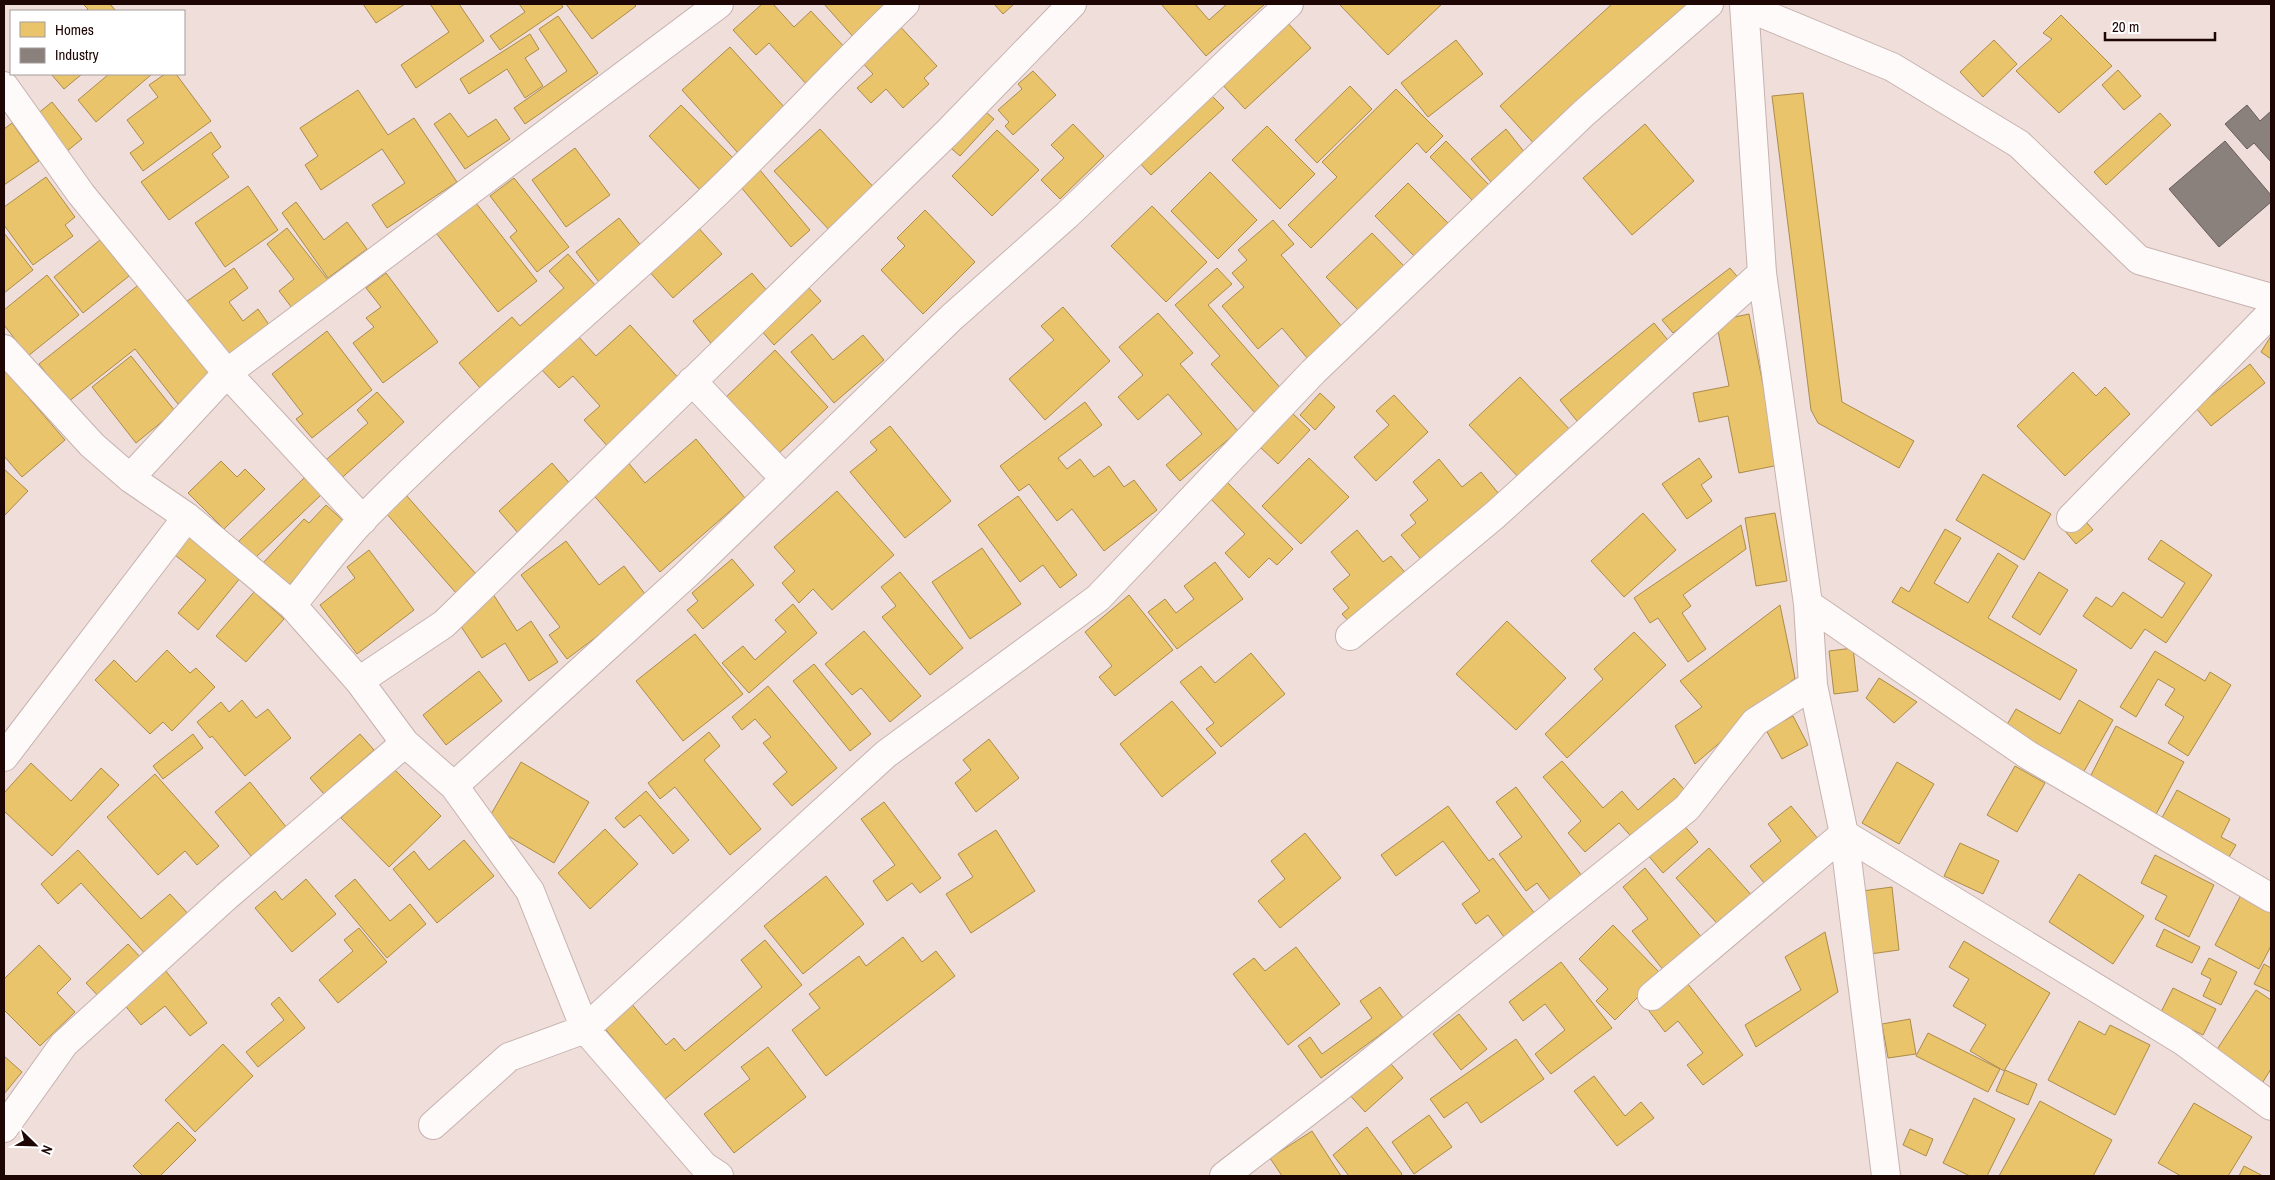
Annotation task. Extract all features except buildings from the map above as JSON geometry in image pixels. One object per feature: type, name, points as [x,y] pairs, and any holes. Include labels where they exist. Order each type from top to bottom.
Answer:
[{"type":"street","points":[[130,478],[227,373],[719,4]]},
{"type":"street","points":[[292,605],[362,520],[484,405],[691,218],[905,4]]},
{"type":"street","points":[[359,681],[444,624],[948,132],[1072,4]]},
{"type":"street","points":[[454,786],[686,574],[951,318],[1066,215],[1289,4]]},
{"type":"street","points":[[433,1125],[509,1057],[585,1029],[886,754],[1098,598],[1313,372],[1584,113],[1709,4]]},
{"type":"street","points":[[1886,1176],[1844,834],[1813,685],[1808,604],[1762,273],[1744,5],[1892,68],[2019,144],[2138,260],[2271,298]]},
{"type":"street","points":[[4,86],[81,194],[227,373],[362,520]]},
{"type":"street","points":[[1350,636],[1495,515],[1762,273]]},
{"type":"street","points":[[2072,518],[2271,313]]},
{"type":"street","points":[[4,349],[92,445],[130,478],[187,517],[292,605],[359,681],[405,743],[454,786],[530,891],[585,1029],[704,1166],[719,1176]]},
{"type":"street","points":[[692,381],[785,479]]},
{"type":"street","points":[[4,757],[187,517]]},
{"type":"street","points":[[1808,604],[2028,755],[2271,898]]},
{"type":"street","points":[[1224,1176],[1337,1089],[1687,808],[1755,722],[1813,685]]},
{"type":"street","points":[[4,1128],[64,1044],[227,896],[405,743]]},
{"type":"street","points":[[1652,996],[1844,834]]},
{"type":"street","points":[[1844,834],[2183,1041],[2271,1106]]}]
